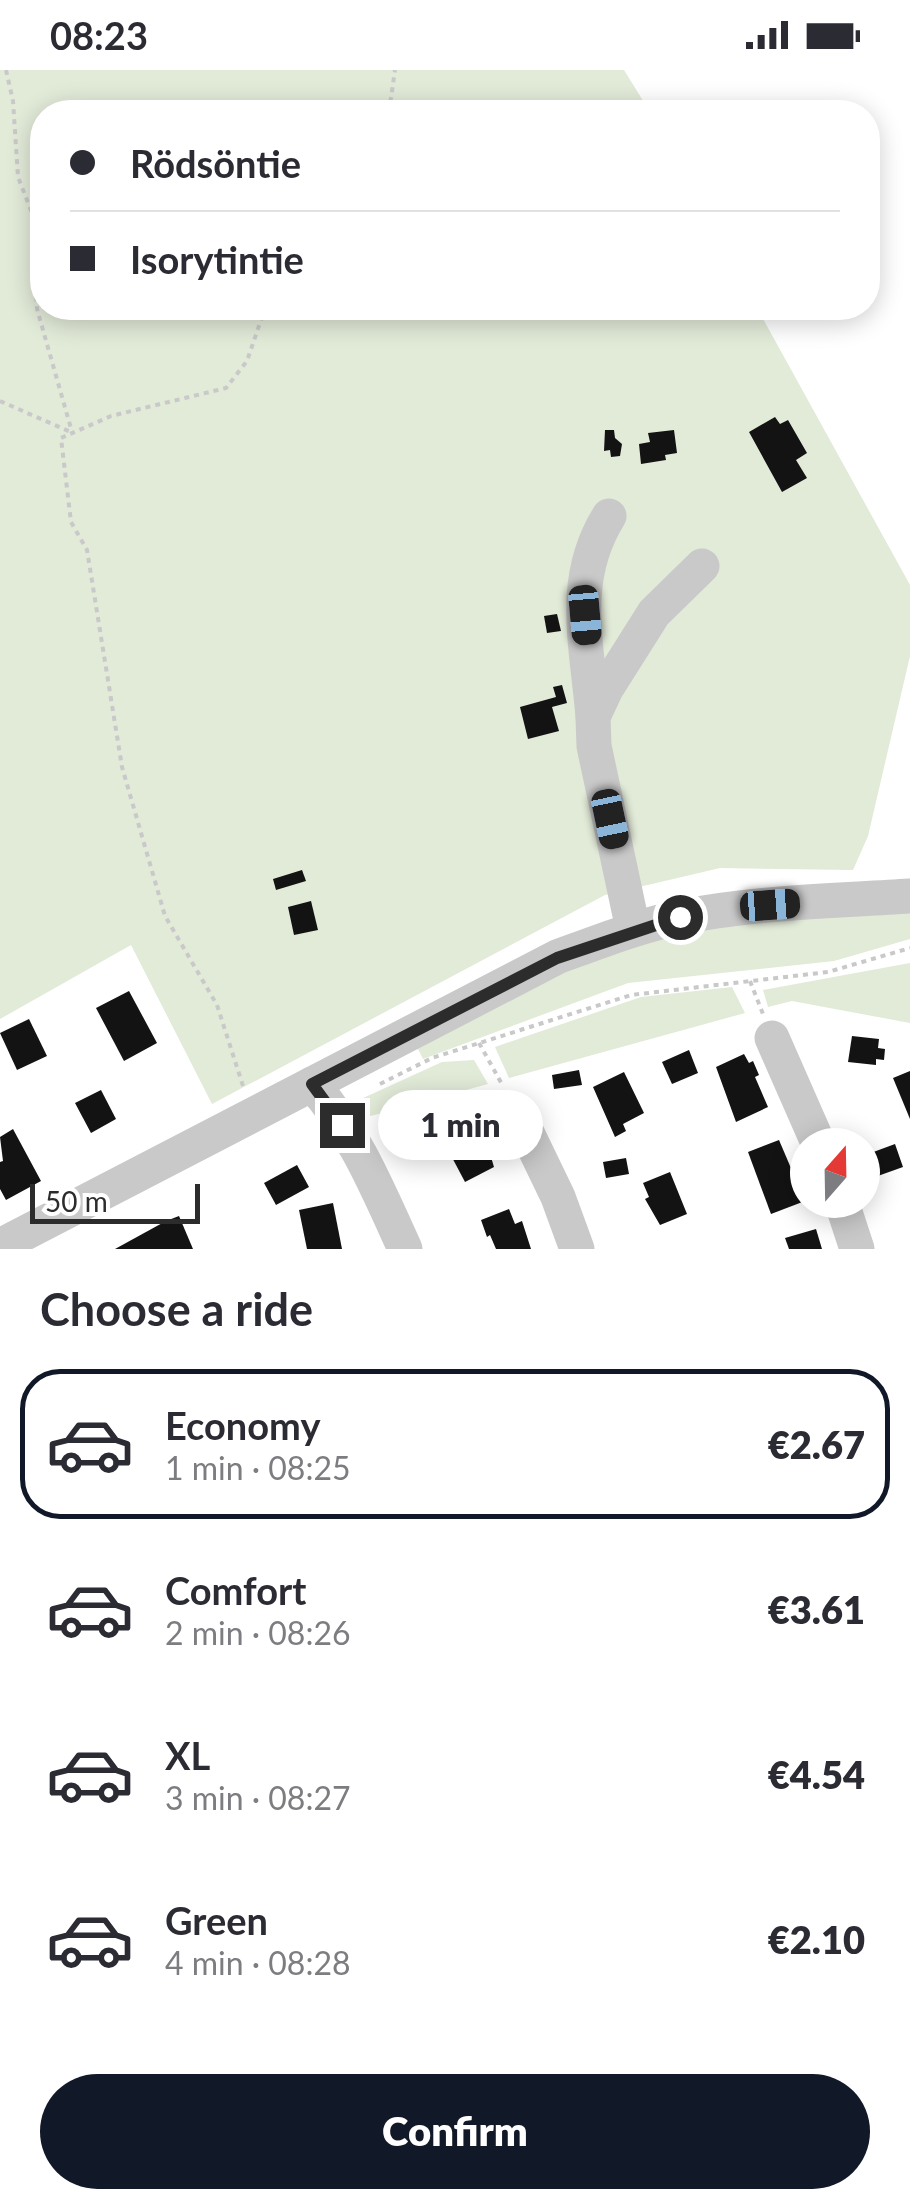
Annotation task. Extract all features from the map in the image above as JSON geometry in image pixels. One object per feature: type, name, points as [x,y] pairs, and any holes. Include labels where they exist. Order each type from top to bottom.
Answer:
[{"type":"street","points":[[609,516],[593,541],[582,582],[594,746],[634,929]]},
{"type":"street","points":[[593,716],[654,612],[702,566]]},
{"type":"street","points":[[0,1246],[557,958],[634,929],[720,911],[910,896]]},
{"type":"street","points":[[772,1038],[812,1128]]},
{"type":"street","points":[[312,1084],[332,1106],[406,1249]]},
{"type":"street","points":[[517,1112],[558,1197],[577,1249]]},
{"type":"street","points":[[846,1218],[857,1249]]},
{"type":"path","points":[[6,70],[13,101],[18,178],[30,208]]},
{"type":"path","points":[[391,100],[395,70]]},
{"type":"path","points":[[40,320],[73,433]]},
{"type":"path","points":[[252,1115],[217,1006],[165,916],[122,768],[87,550],[70,522],[61,438],[111,416],[226,388],[247,361],[261,320]]},
{"type":"path","points":[[0,401],[73,433]]},
{"type":"path","points":[[380,1084],[432,1058],[632,995],[828,972],[910,948]]},
{"type":"path","points":[[478,1043],[517,1112]]},
{"type":"green space","points":[[0,70],[624,70],[643,100],[30,100],[30,320],[764,320],[910,585],[910,656],[868,836],[853,870],[720,868],[605,895],[212,1104],[131,945],[0,1019]]},
{"type":"green space","points":[[910,907],[910,939],[834,961],[628,983],[423,1059],[416,1045],[556,972],[645,939],[743,921]]},
{"type":"green space","points":[[910,963],[910,1023],[792,1001],[768,1007],[763,990]]},
{"type":"green space","points":[[732,987],[745,1013],[509,1078],[495,1047],[641,997]]},
{"type":"green space","points":[[474,1060],[488,1084],[367,1117],[361,1099],[442,1062]]},
{"type":"building","points":[[775,417],[780,424],[788,420],[807,453],[796,460],[807,478],[782,492],[749,432]]},
{"type":"building","points":[[605,430],[614,430],[615,438],[622,444],[620,456],[611,457],[610,450],[604,451]]},
{"type":"building","points":[[674,430],[677,453],[665,455],[666,460],[641,464],[639,444],[650,442],[648,433]]},
{"type":"building","points":[[557,614],[561,631],[547,633],[544,616]]},
{"type":"building","points":[[562,685],[567,703],[552,707],[559,731],[528,739],[520,707],[556,697],[553,687]]},
{"type":"building","points":[[302,870],[306,881],[276,890],[273,879]]},
{"type":"building","points":[[311,901],[318,930],[294,935],[288,907]]},
{"type":"building","points":[[129,991],[157,1043],[124,1061],[96,1008]]},
{"type":"building","points":[[29,1019],[47,1056],[17,1070],[0,1033]]},
{"type":"building","points":[[852,1036],[879,1039],[878,1048],[885,1049],[884,1060],[876,1059],[876,1065],[848,1062]]},
{"type":"building","points":[[689,1050],[698,1073],[672,1084],[662,1062]]},
{"type":"building","points":[[744,1054],[749,1063],[753,1061],[759,1075],[755,1077],[768,1107],[736,1122],[716,1067]]},
{"type":"building","points":[[579,1070],[582,1085],[554,1089],[552,1075]]},
{"type":"building","points":[[910,1071],[910,1119],[893,1078]]},
{"type":"building","points":[[624,1072],[644,1113],[623,1124],[626,1131],[615,1137],[593,1087]]},
{"type":"building","points":[[101,1090],[116,1119],[91,1133],[75,1103]]},
{"type":"building","points":[[466,1114],[488,1147],[494,1167],[465,1182],[437,1129]]},
{"type":"building","points":[[13,1129],[41,1181],[6,1200],[0,1189],[0,1137]]},
{"type":"building","points":[[779,1140],[790,1166],[790,1207],[771,1214],[748,1152]]},
{"type":"building","points":[[895,1144],[903,1167],[880,1175],[880,1150]]},
{"type":"building","points":[[626,1158],[629,1174],[606,1178],[603,1162]]},
{"type":"building","points":[[297,1165],[309,1187],[276,1205],[264,1183]]},
{"type":"building","points":[[670,1172],[687,1214],[660,1225],[645,1199],[649,1197],[643,1183]]},
{"type":"building","points":[[333,1203],[342,1249],[307,1249],[299,1210]]},
{"type":"building","points":[[509,1209],[515,1224],[522,1221],[531,1249],[496,1249],[490,1235],[487,1237],[481,1220]]},
{"type":"building","points":[[179,1216],[193,1249],[115,1249],[166,1221]]},
{"type":"building","points":[[816,1229],[822,1249],[789,1249],[785,1238]]},
{"type":"route","points":[[342,1125],[332,1106],[312,1084],[557,958],[634,929],[680,917]]}]
